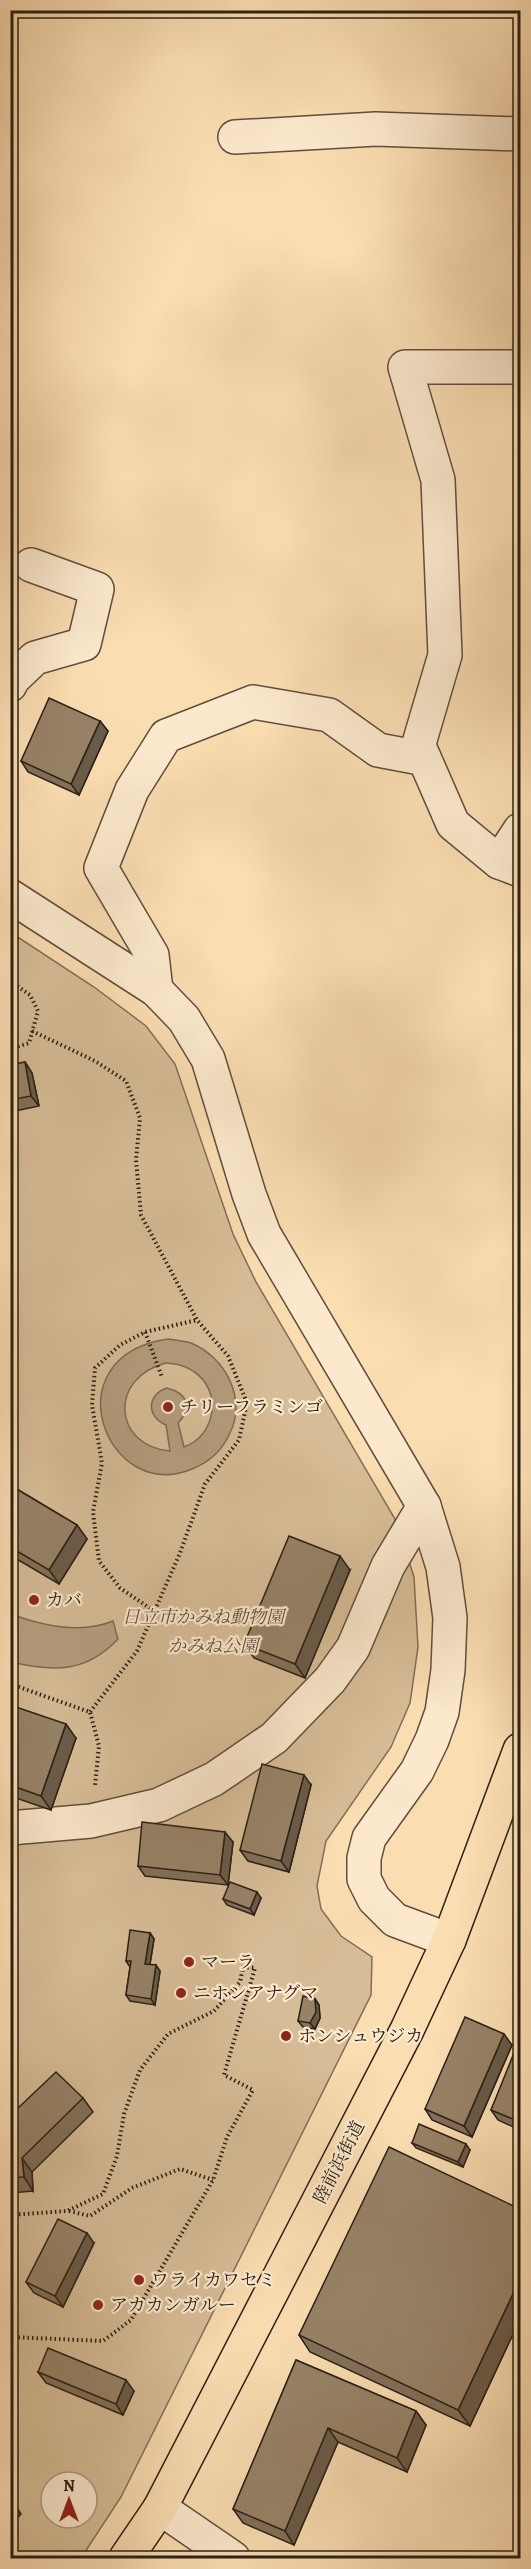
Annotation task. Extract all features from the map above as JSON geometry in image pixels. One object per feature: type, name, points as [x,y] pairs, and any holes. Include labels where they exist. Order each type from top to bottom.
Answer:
[{"type":"highway","name":"陸前浜街道","points":[[126,2559],[160,2508],[408,2030],[449,1941],[520,1750]]},
{"type":"street","points":[[235,137],[376,129],[520,134]]},
{"type":"street","points":[[156,990],[152,956],[101,868],[132,790],[166,736],[253,702],[329,716],[378,750],[415,757],[445,656],[438,480],[405,367],[520,367]]},
{"type":"street","points":[[10,685],[12,680],[35,658],[84,644],[97,589],[31,565]]},
{"type":"street","points":[[418,746],[453,824],[510,866],[520,830]]},
{"type":"street","points":[[10,896],[156,990],[184,1019],[208,1059],[249,1194],[264,1233],[424,1506],[443,1567],[450,1618],[448,1670],[443,1701],[432,1740],[417,1771],[369,1838],[364,1858],[364,1879],[374,1899],[395,1920],[449,1941]]},
{"type":"street","points":[[10,1828],[91,1821],[159,1805],[214,1779],[274,1738],[330,1680],[353,1648],[388,1566],[424,1506]]},
{"type":"street","points":[[160,2508],[233,2559]]},
{"type":"path","points":[[10,981],[30,995],[38,1011],[29,1043],[10,1049]]},
{"type":"path","points":[[32,1031],[95,1061],[126,1081],[140,1118],[136,1160],[141,1215],[197,1320],[228,1356],[247,1403],[239,1440],[205,1484],[180,1552],[137,1651],[90,1712]]},
{"type":"path","points":[[154,1611],[120,1588],[99,1562],[93,1512],[102,1463],[92,1405],[95,1368],[120,1345],[145,1332],[197,1320]]},
{"type":"path","points":[[145,1332],[162,1377]]},
{"type":"path","points":[[10,1684],[90,1712]]},
{"type":"path","points":[[90,1712],[99,1746],[91,1821]]},
{"type":"path","points":[[10,2337],[103,2342],[131,2320],[213,2180],[227,2137],[253,2090],[224,2075],[255,1968],[243,1967],[240,1982],[213,2011],[168,2034],[140,2070],[124,2114],[117,2156],[103,2194],[67,2211]]},
{"type":"path","points":[[10,2215],[67,2211],[90,2216],[132,2188],[180,2169],[213,2180]]},
{"type":"green space","name":"日立市かみね動物園","points":[[10,932],[94,987],[146,1026],[175,1064],[233,1234],[256,1282],[395,1519],[414,1577],[418,1647],[410,1703],[391,1747],[326,1841],[317,1886],[321,1909],[341,1936],[372,1957],[371,1995],[121,2497],[81,2558],[10,2558]]},
{"type":"shaded area","points":[[168,1339],[183,1341],[203,1349],[223,1368],[234,1393],[235,1420],[223,1445],[210,1459],[192,1469],[161,1474],[135,1466],[116,1448],[104,1424],[101,1397],[110,1372],[132,1351]],"holes":[[[166,1363],[187,1367],[203,1379],[212,1400],[209,1423],[195,1441],[184,1447],[178,1423],[183,1417],[186,1401],[179,1393],[167,1388],[156,1395],[151,1406],[152,1411],[155,1417],[166,1425],[170,1451],[151,1446],[137,1437],[128,1425],[125,1411],[127,1396],[134,1382],[147,1371]]]},
{"type":"shaded area","points":[[11,1614],[49,1625],[75,1628],[113,1621],[118,1639],[94,1658],[69,1667],[41,1667],[11,1662]]},
{"type":"building","points":[[49,698],[100,721],[71,784],[21,761]]},
{"type":"building","points":[[25,1062],[31,1096],[10,1100],[10,1065]]},
{"type":"building","points":[[10,1485],[77,1525],[49,1570],[10,1547]]},
{"type":"building","points":[[289,1536],[340,1556],[295,1664],[244,1644]]},
{"type":"building","points":[[10,1705],[66,1724],[41,1796],[10,1785]]},
{"type":"building","points":[[262,1764],[304,1775],[281,1861],[240,1850]]},
{"type":"building","points":[[142,1822],[225,1832],[220,1875],[138,1866]]},
{"type":"building","points":[[230,1882],[257,1892],[250,1909],[223,1899]]},
{"type":"building","points":[[130,1930],[150,1933],[145,1964],[156,1965],[151,1999],[126,1995],[131,1961],[126,1961]]},
{"type":"building","points":[[303,1996],[315,1999],[316,2012],[310,2023],[298,2021]]},
{"type":"building","points":[[465,2017],[504,2034],[464,2126],[425,2109]]},
{"type":"building","points":[[518,2043],[520,2044],[520,2122],[491,2110]]},
{"type":"building","points":[[56,2072],[83,2098],[22,2158],[24,2177],[10,2178],[10,2109],[17,2109]]},
{"type":"building","points":[[419,2124],[466,2144],[458,2162],[412,2143]]},
{"type":"building","points":[[389,2147],[520,2209],[520,2279],[458,2410],[299,2335]]},
{"type":"building","points":[[58,2219],[87,2233],[55,2296],[26,2282]]},
{"type":"building","points":[[48,2348],[126,2380],[116,2404],[38,2372]]},
{"type":"building","points":[[296,2360],[416,2411],[397,2458],[328,2428],[285,2531],[233,2509]]},
{"type":"place","name":"チリーフラミンゴ","points":[[168,1407]]},
{"type":"place","name":"カバ","points":[[34,1600]]},
{"type":"place","name":"マーラ","points":[[189,1962]]},
{"type":"place","name":"ニホンアナグマ","points":[[181,1993]]},
{"type":"place","name":"ホンシュウジカ","points":[[286,2036]]},
{"type":"place","name":"ワライカワセミ","points":[[139,2280]]},
{"type":"place","name":"アカカンガルー","points":[[98,2305]]},
{"type":"park label","name":"かみね公園","points":[[213,1646]]}]
